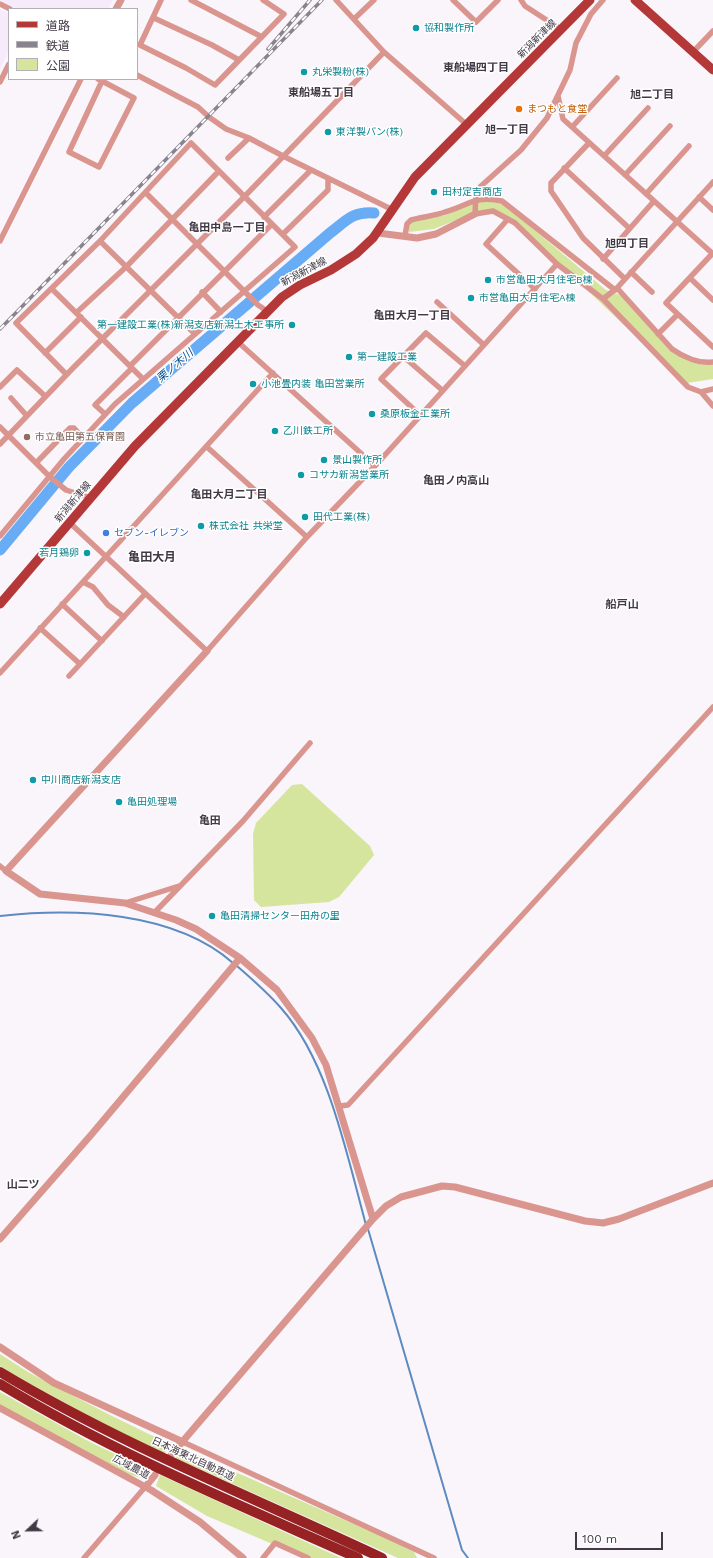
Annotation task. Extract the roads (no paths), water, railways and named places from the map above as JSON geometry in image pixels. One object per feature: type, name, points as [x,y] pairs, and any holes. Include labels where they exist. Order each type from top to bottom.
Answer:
[{"type":"highway","name":"日本海東北自動車道","points":[[0,1372],[59,1407],[135,1445],[382,1558]]},
{"type":"highway","points":[[0,1384],[54,1416],[136,1457],[358,1558]]},
{"type":"main road","name":"新潟新津線","points":[[0,604],[135,446],[282,297],[300,285],[331,270],[356,254],[378,232],[415,177],[590,0]]},
{"type":"main road","points":[[635,0],[713,70]]},
{"type":"street","points":[[160,0],[154,18],[140,45],[186,68],[215,85],[284,14],[262,0]]},
{"type":"street","points":[[191,0],[262,37]]},
{"type":"street","points":[[336,0],[384,52],[466,124]]},
{"type":"street","points":[[354,20],[374,0]]},
{"type":"street","points":[[453,0],[476,22],[498,0]]},
{"type":"street","points":[[521,0],[525,6],[562,30]]},
{"type":"street","points":[[475,214],[476,194],[480,187],[520,150],[546,118],[570,70],[576,43],[591,14],[603,0]]},
{"type":"street","points":[[154,18],[212,45],[239,60]]},
{"type":"street","points":[[693,52],[713,31]]},
{"type":"street","points":[[0,444],[66,374],[244,197],[384,52]]},
{"type":"street","points":[[0,82],[8,66]]},
{"type":"street","points":[[138,75],[198,107],[209,118],[226,129],[249,138],[393,210]]},
{"type":"street","points":[[573,126],[618,78]]},
{"type":"street","points":[[0,241],[80,80]]},
{"type":"street","points":[[100,80],[134,98],[99,167],[69,152],[100,80]]},
{"type":"street","points":[[558,96],[564,119],[713,254],[666,303],[677,315],[713,347]]},
{"type":"street","points":[[604,156],[648,108]]},
{"type":"street","points":[[625,175],[670,126]]},
{"type":"street","points":[[228,158],[249,138]]},
{"type":"street","points":[[590,142],[551,183],[551,190],[583,238],[625,279]]},
{"type":"street","points":[[0,536],[64,459],[105,414],[221,312],[247,294],[295,247],[191,143],[146,194],[52,289],[16,323],[66,374]]},
{"type":"street","points":[[646,194],[689,146]]},
{"type":"street","points":[[564,168],[629,228]]},
{"type":"street","points":[[264,217],[311,170]]},
{"type":"street","points":[[45,353],[79,315],[220,171]]},
{"type":"street","points":[[283,234],[328,190],[328,178]]},
{"type":"street","points":[[603,299],[616,289],[632,272],[713,182]]},
{"type":"street","points":[[146,194],[258,306],[267,311]]},
{"type":"street","points":[[699,197],[713,210]]},
{"type":"street","points":[[405,236],[407,224],[411,220],[445,212],[476,199],[492,199],[502,201],[616,289],[658,334],[682,356],[696,360],[713,362]]},
{"type":"street","points":[[603,259],[654,201]]},
{"type":"street","points":[[378,232],[417,238],[436,234],[475,214],[493,211],[515,224],[557,264],[603,299],[688,387],[701,392],[713,406]]},
{"type":"street","points":[[508,219],[486,244],[535,289]]},
{"type":"street","points":[[105,414],[95,405],[202,292],[271,224]]},
{"type":"street","points":[[100,241],[195,334]]},
{"type":"street","points":[[6,871],[207,651],[307,537],[375,466],[557,264]]},
{"type":"street","points":[[632,272],[652,292]]},
{"type":"street","points":[[690,278],[713,300]]},
{"type":"street","points":[[52,289],[143,379]]},
{"type":"street","points":[[202,292],[221,312]]},
{"type":"street","points":[[437,302],[484,344]]},
{"type":"street","points":[[658,334],[677,315]]},
{"type":"street","points":[[420,415],[381,379],[426,333],[465,366]]},
{"type":"street","points":[[238,342],[375,466]]},
{"type":"street","points":[[404,357],[442,390]]},
{"type":"street","points":[[0,387],[17,370],[45,396]]},
{"type":"street","points":[[0,673],[273,373]]},
{"type":"street","points":[[701,392],[713,389]]},
{"type":"street","points":[[11,398],[27,416]]},
{"type":"street","points":[[0,427],[50,477],[66,490],[91,498]]},
{"type":"street","points":[[36,463],[70,428],[74,428],[83,438]]},
{"type":"street","points":[[207,447],[307,537]]},
{"type":"street","points":[[70,523],[207,651]]},
{"type":"street","points":[[83,582],[93,587],[108,605],[124,617]]},
{"type":"street","points":[[69,676],[145,594]]},
{"type":"street","points":[[62,604],[102,641]]},
{"type":"street","points":[[40,628],[80,664]]},
{"type":"street","points":[[340,1106],[348,1105],[713,707]]},
{"type":"street","points":[[155,912],[243,821],[310,743]]},
{"type":"street","points":[[0,866],[40,894],[125,903],[155,912],[196,929],[239,959],[277,990],[303,1024],[326,1065],[340,1106],[372,1221]]},
{"type":"street","points":[[125,903],[180,886]]},
{"type":"street","points":[[0,1238],[91,1135],[239,959]]},
{"type":"street","points":[[171,1455],[372,1221],[386,1206],[397,1199],[426,1190],[448,1186],[470,1190],[585,1221],[603,1223],[619,1219],[713,1183]]},
{"type":"street","points":[[0,1347],[54,1383],[427,1557],[434,1558]]},
{"type":"street","name":"広域農道","points":[[0,1408],[146,1486],[200,1522],[243,1558]]},
{"type":"street","points":[[84,1558],[155,1475]]},
{"type":"street","points":[[263,1558],[275,1543],[308,1558]]},
{"type":"waterway","name":"栗ノ木川","points":[[0,550],[69,467],[132,403],[330,233],[355,215],[374,213]]},
{"type":"waterway","points":[[0,916],[60,913],[91,914],[122,917],[153,923],[182,933],[209,946],[233,963]]},
{"type":"waterway","points":[[237,966],[281,1008],[298,1030],[312,1055],[324,1082],[334,1111],[366,1225]]},
{"type":"waterway","points":[[368,1229],[462,1550],[468,1558]]},
{"type":"railway","points":[[268,49],[310,0]]},
{"type":"railway","points":[[0,329],[322,0]]},
{"type":"place","name":"協和製作所","points":[[416,28]]},
{"type":"place","name":"丸栄製粉(株)","points":[[304,72]]},
{"type":"place","name":"まつもと食堂","points":[[519,109]]},
{"type":"place","name":"東洋製パン(株)","points":[[328,132]]},
{"type":"place","name":"田村定吉商店","points":[[434,192]]},
{"type":"place","name":"市営亀田大月住宅B棟","points":[[488,280]]},
{"type":"place","name":"市営亀田大月住宅A棟","points":[[471,298]]},
{"type":"place","name":"第一建設工業(株)新潟支店新潟土木工事所","points":[[292,325]]},
{"type":"place","name":"第一建設工業","points":[[349,357]]},
{"type":"place","name":"小池畳内装 亀田営業所","points":[[253,384]]},
{"type":"place","name":"桑原板金工業所","points":[[372,414]]},
{"type":"place","name":"乙川鉄工所","points":[[275,431]]},
{"type":"place","name":"市立亀田第五保育園","points":[[27,437]]},
{"type":"place","name":"景山製作所","points":[[324,460]]},
{"type":"place","name":"コサカ新潟営業所","points":[[301,475]]},
{"type":"place","name":"田代工業(株)","points":[[305,517]]},
{"type":"place","name":"株式会社 共栄堂","points":[[201,526]]},
{"type":"place","name":"セブン-イレブン","points":[[106,533]]},
{"type":"place","name":"若月鶏卵","points":[[87,553]]},
{"type":"place","name":"中川商店新潟支店","points":[[33,780]]},
{"type":"place","name":"亀田処理場","points":[[119,802]]},
{"type":"place","name":"亀田清掃センター田舟の里","points":[[212,916]]},
{"type":"district","name":"東船場四丁目","points":[[476,68]]},
{"type":"district","name":"東船場五丁目","points":[[321,93]]},
{"type":"district","name":"旭二丁目","points":[[652,95]]},
{"type":"district","name":"旭一丁目","points":[[507,130]]},
{"type":"district","name":"亀田中島一丁目","points":[[227,228]]},
{"type":"district","name":"旭四丁目","points":[[627,244]]},
{"type":"district","name":"亀田大月一丁目","points":[[412,316]]},
{"type":"district","name":"亀田ノ内高山","points":[[456,481]]},
{"type":"district","name":"亀田大月二丁目","points":[[229,495]]},
{"type":"district","name":"亀田大月","points":[[152,557]]},
{"type":"district","name":"船戸山","points":[[622,605]]},
{"type":"district","name":"亀田","points":[[210,821]]},
{"type":"district","name":"山二ツ","points":[[23,1185]]}]
